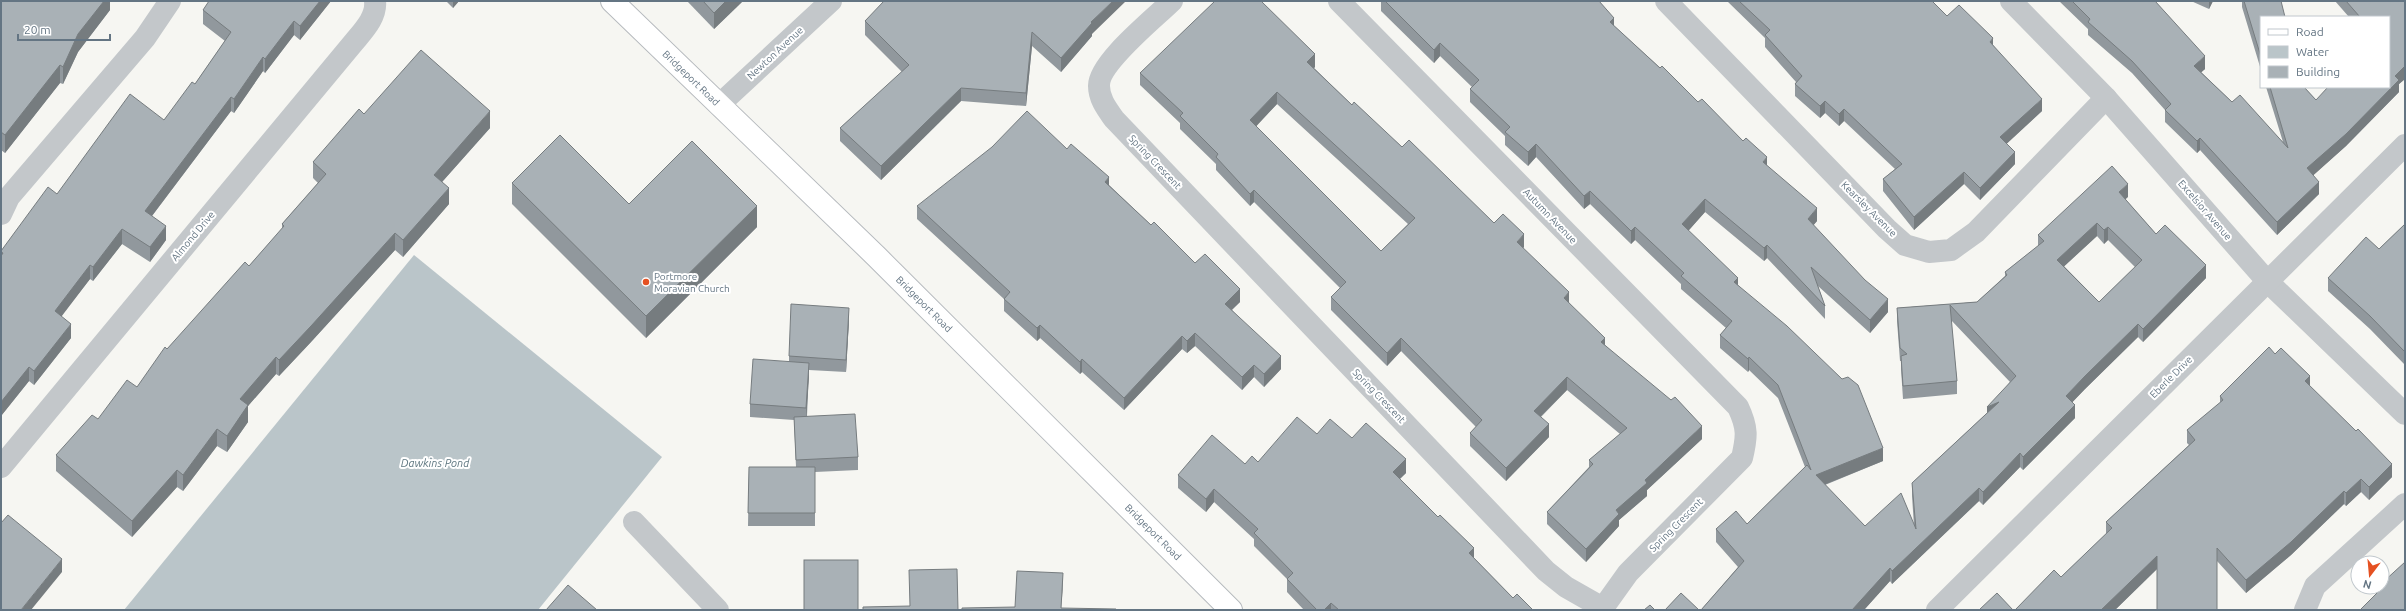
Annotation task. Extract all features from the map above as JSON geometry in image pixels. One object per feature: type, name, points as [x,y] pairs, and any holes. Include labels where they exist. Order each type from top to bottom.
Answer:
[{"type":"main road","name":"Bridgeport Road","points":[[612,1],[877,256],[1231,610]]},
{"type":"street","points":[[1,214],[9,197],[146,38],[170,1]]},
{"type":"street","name":"Almond Drive","points":[[1,467],[369,24],[376,7],[375,1]]},
{"type":"street","name":"Newton Avenue","points":[[719,105],[831,1]]},
{"type":"street","name":"Spring Crescent","points":[[1172,1],[1104,68],[1099,86],[1103,104],[1119,125],[1540,565],[1566,587],[1603,608],[1628,573],[1742,458],[1747,438]]},
{"type":"street","name":"Autumn Avenue","points":[[1339,1],[1738,407],[1745,421],[1747,438]]},
{"type":"street","name":"Kearsley Avenue","points":[[1666,1],[1887,229],[1905,245],[1928,252],[1951,250],[1976,232],[2106,98]]},
{"type":"street","name":"Excelsior Avenue","points":[[2011,1],[2106,98],[2267,281],[2405,414]]},
{"type":"street","name":"Eberle Drive","points":[[1937,610],[2405,145]]},
{"type":"street","points":[[2305,610],[2315,586],[2405,504]]},
{"type":"street","points":[[634,522],[718,610]]},
{"type":"water","name":"Dawkins Pond","points":[[414,255],[662,457],[538,610],[124,610]]},
{"type":"building","points":[[1,1],[104,1],[78,34],[63,67],[60,65],[5,135],[1,132]]},
{"type":"building","points":[[209,1],[320,1],[300,26],[294,21],[265,59],[263,57],[234,99],[231,97],[145,211],[166,226],[150,247],[122,229],[93,267],[90,265],[55,311],[71,324],[34,371],[29,367],[1,402],[1,256],[3,253],[1,251],[48,187],[57,194],[130,94],[164,120],[192,82],[195,84],[231,32],[203,10]]},
{"type":"building","points":[[703,1],[726,1],[714,13]]},
{"type":"building","points":[[884,1],[1113,1],[1091,22],[1092,23],[1061,58],[1032,32],[1026,93],[961,88],[881,166],[840,128],[909,65],[865,21]]},
{"type":"building","points":[[1215,1],[1261,1],[1315,54],[1307,62],[1352,105],[1354,102],[1402,147],[1409,140],[1494,223],[1503,214],[1524,234],[1517,242],[1569,292],[1564,298],[1605,338],[1601,342],[1671,400],[1675,397],[1702,426],[1645,480],[1647,483],[1616,510],[1619,514],[1586,549],[1547,512],[1593,464],[1589,460],[1627,428],[1567,377],[1534,411],[1549,424],[1506,468],[1470,433],[1482,420],[1401,338],[1387,353],[1331,297],[1346,282],[1254,190],[1250,194],[1216,157],[1218,154],[1180,116],[1183,113],[1140,73]],"holes":[[[1277,92],[1415,218],[1381,251],[1250,120]]]},
{"type":"building","points":[[1385,1],[1599,1],[1614,18],[1610,22],[1660,68],[1662,66],[1698,102],[1702,99],[1743,141],[1746,138],[1767,157],[1763,162],[1817,208],[1808,219],[1865,280],[1888,299],[1870,320],[1811,267],[1825,306],[1767,245],[1764,248],[1705,199],[1682,224],[1738,278],[1734,282],[1787,326],[1842,379],[1848,377],[1858,385],[1883,448],[1816,475],[1865,526],[1901,493],[1916,529],[1912,483],[1999,402],[1987,407],[2016,376],[1950,305],[1957,381],[1903,386],[1901,356],[1907,354],[1900,348],[1897,308],[1977,302],[2007,275],[2005,272],[2044,241],[2038,235],[2112,166],[2128,184],[2119,192],[2156,234],[2165,225],[2206,265],[2143,329],[2138,324],[2085,376],[2066,396],[2075,405],[2023,457],[2020,453],[1983,492],[1979,488],[1892,571],[1890,568],[1852,610],[1701,610],[1744,561],[1716,529],[1736,511],[1747,524],[1807,465],[1811,470],[1778,385],[1749,357],[1748,359],[1720,335],[1732,321],[1681,276],[1684,273],[1635,227],[1631,231],[1590,191],[1584,196],[1536,144],[1528,152],[1505,132],[1510,127],[1470,89],[1479,80],[1440,43],[1434,50]],"holes":[[[2097,223],[2104,230],[2108,227],[2142,260],[2099,302],[2057,260]]]},
{"type":"building","points":[[1739,1],[1932,1],[1947,16],[1959,5],[1993,38],[1990,42],[2042,99],[2000,137],[2015,152],[1980,188],[1964,172],[1914,217],[1883,179],[1902,164],[1844,109],[1839,114],[1825,101],[1820,106],[1795,84],[1802,76],[1765,35],[1770,30]]},
{"type":"building","points":[[2072,1],[2155,1],[2205,56],[2194,66],[2232,102],[2240,95],[2288,148],[2270,88],[2305,88],[2316,100],[2327,88],[2390,88],[2390,16],[2359,16],[2346,1],[2405,1],[2405,66],[2395,76],[2399,80],[2346,134],[2307,168],[2319,182],[2277,222],[2200,138],[2197,141],[2165,110],[2171,104],[2132,61],[2088,22],[2090,19]]},
{"type":"building","points":[[2244,1],[2281,1],[2285,16],[2260,16],[2260,54]]},
{"type":"building","points":[[421,50],[490,111],[434,175],[449,188],[403,240],[395,233],[279,360],[276,357],[240,399],[248,405],[227,436],[217,429],[183,475],[177,470],[132,521],[56,455],[92,415],[98,419],[127,380],[137,387],[165,347],[167,349],[245,262],[249,266],[284,226],[282,224],[326,174],[313,162],[359,109],[364,114]]},
{"type":"building","points":[[1027,111],[1067,149],[1071,144],[1109,177],[1105,182],[1151,225],[1154,222],[1195,263],[1205,254],[1240,289],[1225,304],[1281,356],[1264,374],[1254,365],[1242,377],[1195,333],[1187,341],[1182,336],[1124,398],[1082,359],[1080,362],[1040,325],[1037,328],[1004,299],[1010,292],[917,206],[992,147]]},
{"type":"building","name":"Portmore Moravian Church","points":[[560,135],[629,204],[692,141],[757,206],[646,316],[512,183]]},
{"type":"building","points":[[2405,224],[2405,352],[2370,316],[2328,278],[2366,237],[2379,249]]},
{"type":"building","points":[[791,304],[849,308],[846,360],[789,356]]},
{"type":"building","points":[[2269,347],[2275,354],[2281,348],[2310,376],[2305,381],[2356,431],[2358,429],[2392,464],[2369,487],[2361,479],[2346,493],[2344,491],[2291,542],[2246,580],[2217,548],[2217,610],[2157,610],[2157,556],[2101,610],[2015,610],[2054,570],[2061,577],[2112,528],[2106,522],[2195,440],[2187,430],[2223,400],[2220,396]]},
{"type":"building","points":[[753,359],[809,363],[806,408],[750,404]]},
{"type":"building","points":[[855,414],[858,457],[796,460],[794,417]]},
{"type":"building","points":[[1297,417],[1317,434],[1330,419],[1352,438],[1366,423],[1406,459],[1393,472],[1438,517],[1440,515],[1474,548],[1469,553],[1513,598],[1517,594],[1533,610],[1339,610],[1331,603],[1324,610],[1317,610],[1287,579],[1293,573],[1254,533],[1258,529],[1214,489],[1206,499],[1178,475],[1212,435],[1245,464],[1252,456],[1258,462]]},
{"type":"building","points":[[749,467],[815,467],[815,513],[748,513]]},
{"type":"building","points":[[8,515],[62,559],[21,610],[1,610],[1,523]]},
{"type":"building","points":[[804,560],[858,560],[858,610],[804,610]]},
{"type":"building","points":[[2405,562],[2405,610],[2360,610],[2375,595],[2390,595],[2390,576]]},
{"type":"building","points":[[957,569],[958,610],[863,610],[863,607],[910,606],[909,570]]},
{"type":"building","points":[[1017,571],[1063,573],[1061,608],[1116,610],[962,610],[962,608],[1015,607]]},
{"type":"building","points":[[568,585],[597,610],[546,610]]},
{"type":"building","points":[[1681,593],[1699,610],[1665,610]]},
{"type":"building","points":[[1997,593],[2013,610],[1979,610]]},
{"type":"building","points":[[1650,605],[1655,610],[1644,610]]},
{"type":"place","name":"Portmore Moravian Church","points":[[646,282]]}]
